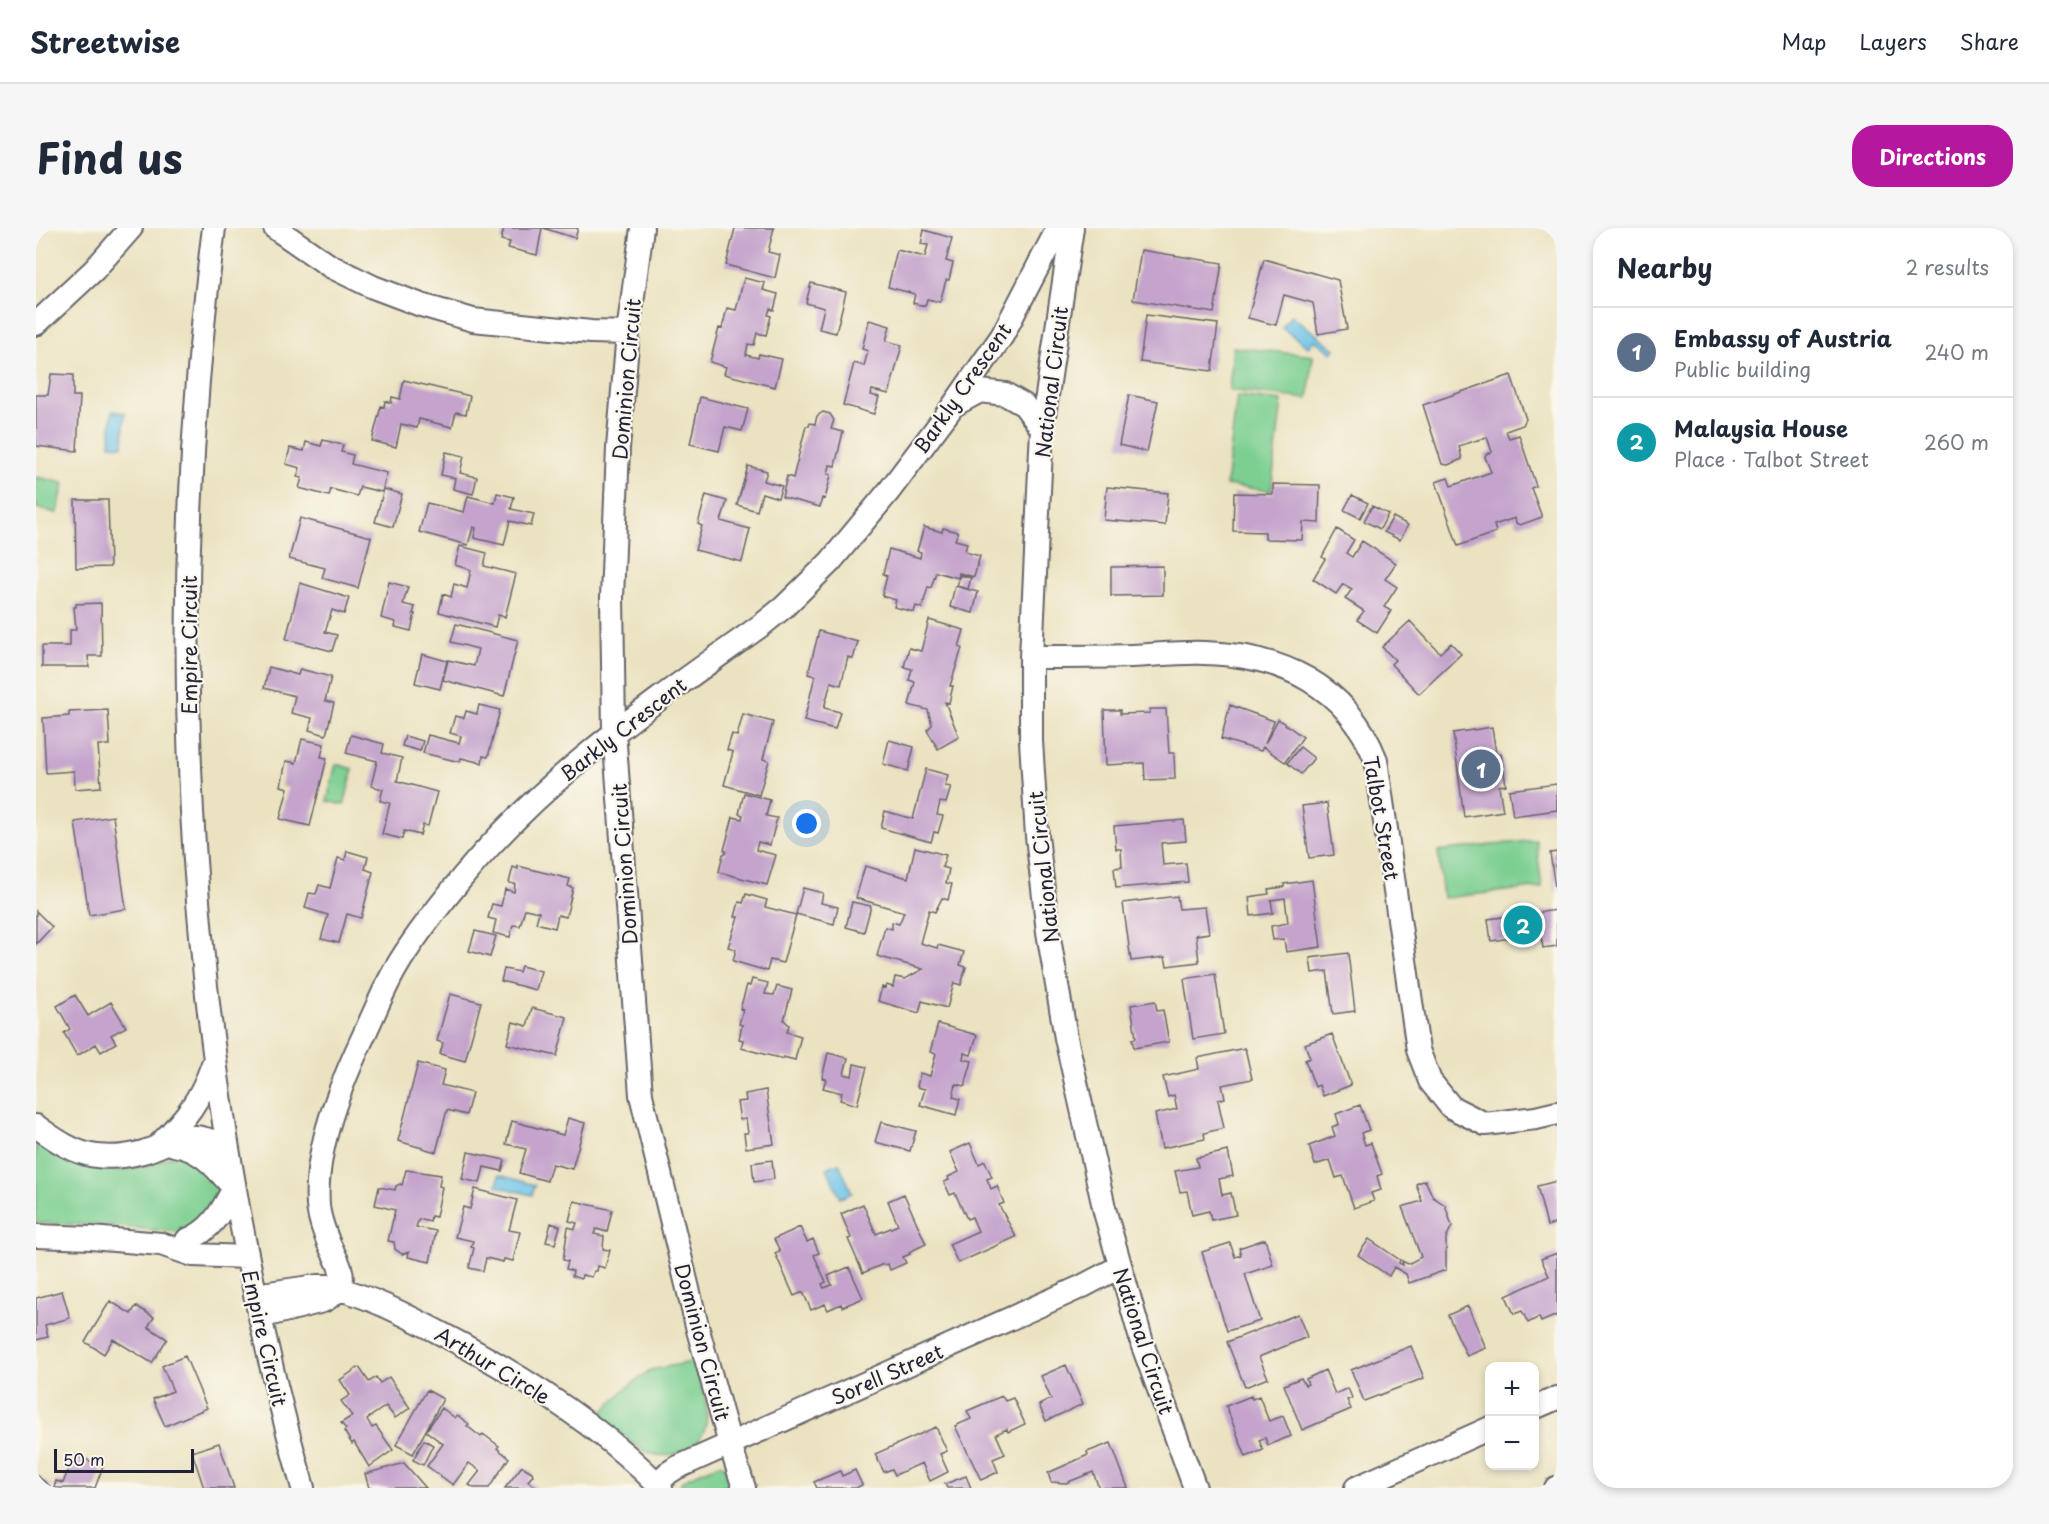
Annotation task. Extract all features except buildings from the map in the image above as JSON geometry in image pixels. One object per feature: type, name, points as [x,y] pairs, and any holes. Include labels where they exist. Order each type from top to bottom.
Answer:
[{"type":"street","points":[[36,324],[94,270],[131,228]]},
{"type":"street","name":"Empire Circuit","points":[[214,228],[201,339],[190,505],[189,735],[196,860],[214,1061],[227,1147],[257,1306],[279,1404],[303,1488]]},
{"type":"street","points":[[275,228],[330,266],[373,287],[422,305],[473,320],[591,332],[628,333]]},
{"type":"street","name":"Dominion Circuit","points":[[642,228],[628,333],[618,448],[612,598],[614,731],[641,1095],[698,1330],[744,1488]]},
{"type":"street","name":"Barkly Crescent","points":[[338,1288],[342,1283],[342,1271],[321,1221],[318,1198],[318,1173],[332,1115],[351,1064],[392,976],[431,916],[459,880],[526,807],[614,731],[784,607],[830,562],[953,406],[1002,336],[1058,228]]},
{"type":"street","name":"National Circuit","points":[[1072,228],[1042,429],[1031,657],[1031,741],[1037,836],[1048,932],[1066,1038],[1119,1267],[1143,1346],[1195,1488]]},
{"type":"street","points":[[953,406],[980,391],[1005,394],[1024,405],[1042,429]]},
{"type":"street","name":"Talbot Street","points":[[1031,657],[1205,653],[1253,658],[1301,674],[1327,690],[1342,704],[1357,724],[1376,760],[1418,1050],[1430,1081],[1451,1107],[1485,1124],[1557,1113]]},
{"type":"street","name":"Empire Circuit","points":[[158,1146],[190,1113],[214,1061]]},
{"type":"street","points":[[36,1126],[63,1143],[97,1156],[123,1156],[144,1152],[177,1139],[194,1137],[207,1139],[227,1147]]},
{"type":"street","points":[[158,1146],[175,1145],[197,1152],[208,1159],[234,1188],[221,1212],[210,1226],[187,1240]]},
{"type":"street","points":[[161,1245],[242,1232]]},
{"type":"street","points":[[36,1236],[91,1238],[161,1245],[193,1255],[247,1257]]},
{"type":"street","name":"Sorell Street","points":[[659,1486],[672,1470],[1083,1286],[1119,1267]]},
{"type":"street","points":[[257,1306],[323,1300],[338,1288]]},
{"type":"street","name":"Arthur Circle","points":[[338,1288],[407,1316],[527,1380],[599,1433],[659,1486]]},
{"type":"street","points":[[1539,1406],[1557,1398]]},
{"type":"street","points":[[1356,1488],[1485,1430]]},
{"type":"green space","points":[[1233,347],[1313,356],[1308,399],[1229,390]]},
{"type":"green space","points":[[1237,396],[1282,401],[1271,491],[1226,485]]},
{"type":"green space","points":[[36,477],[64,483],[57,513],[36,508]]},
{"type":"green space","points":[[336,764],[353,769],[344,805],[327,801]]},
{"type":"green space","points":[[1536,840],[1542,887],[1443,898],[1438,851]]},
{"type":"green space","points":[[36,1144],[71,1161],[106,1170],[137,1168],[180,1154],[217,1180],[216,1204],[192,1228],[181,1232],[36,1223]]},
{"type":"green space","points":[[695,1362],[699,1374],[707,1413],[702,1436],[694,1445],[673,1454],[654,1454],[631,1442],[601,1418],[601,1414],[624,1390],[650,1370]]},
{"type":"green space","points":[[719,1464],[727,1467],[734,1488],[681,1488],[681,1483],[685,1479]]},
{"type":"water","points":[[1291,315],[1335,349],[1332,353],[1314,340],[1308,347],[1282,328]]},
{"type":"water","points":[[112,411],[125,413],[123,446],[110,445]]},
{"type":"water","points":[[839,1163],[852,1193],[840,1198],[827,1168]]},
{"type":"water","points":[[499,1175],[535,1185],[532,1195],[497,1186]]},
{"type":"place","name":"Embassy of Austria","points":[[1481,769]]},
{"type":"place","name":"Malaysia House","points":[[1523,925]]}]
